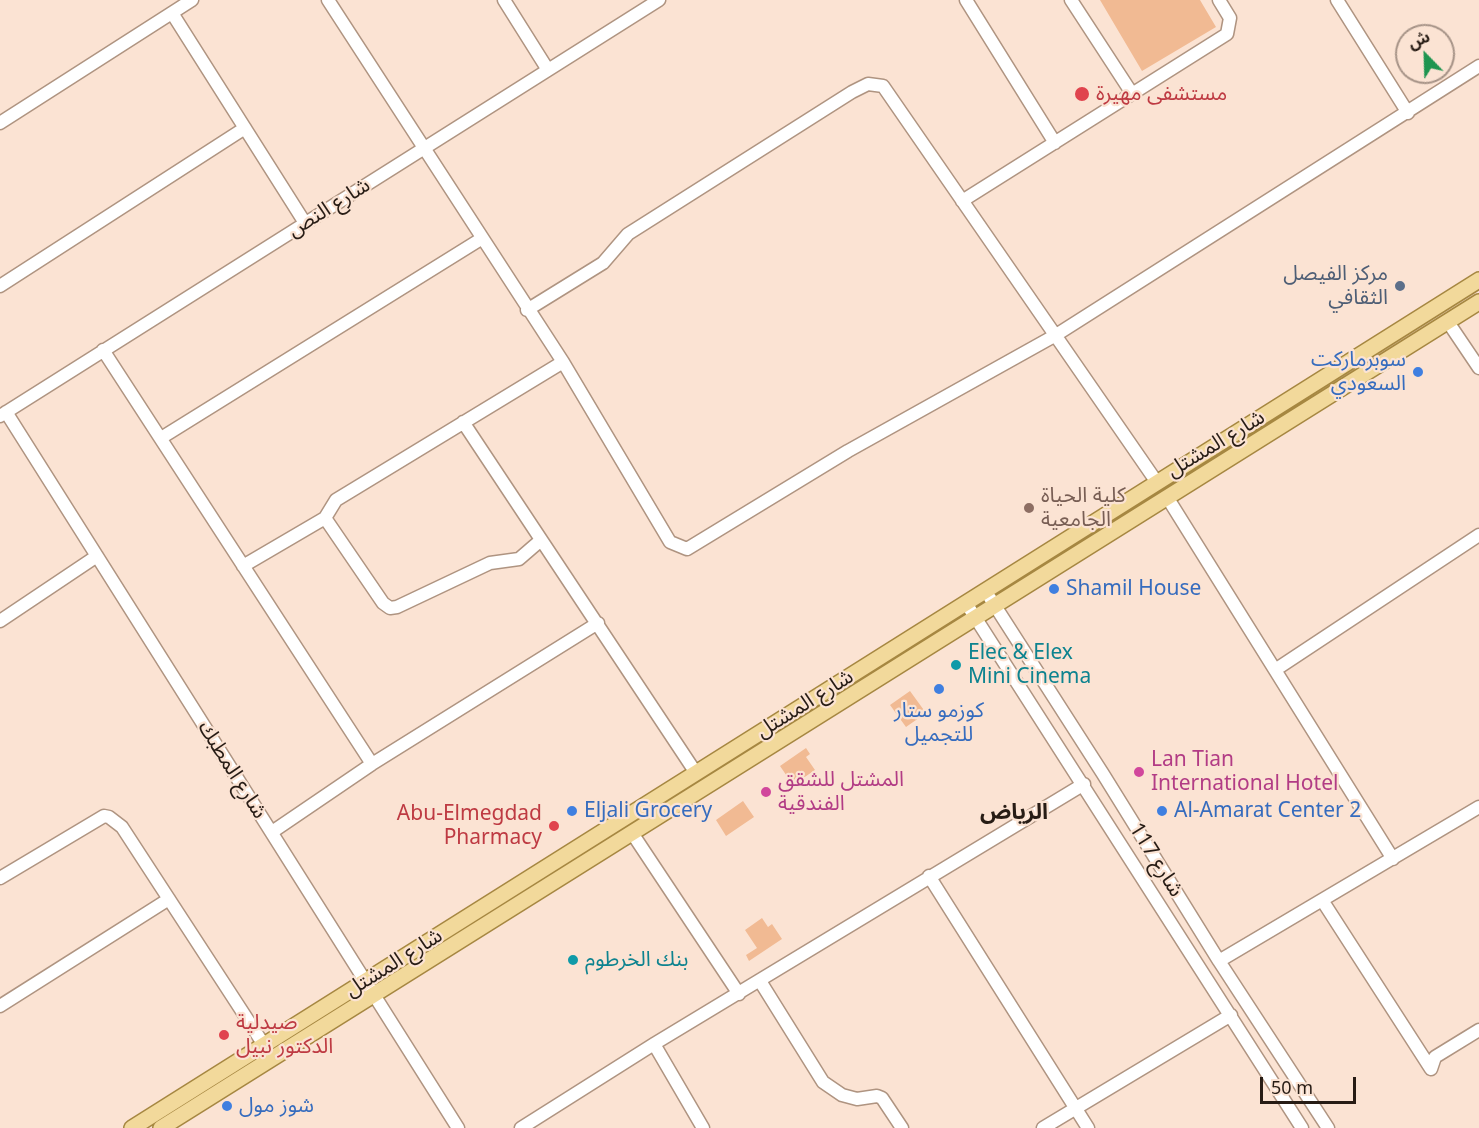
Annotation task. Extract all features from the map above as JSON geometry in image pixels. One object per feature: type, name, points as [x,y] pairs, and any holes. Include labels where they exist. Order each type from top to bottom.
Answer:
[{"type":"main road","name":"شارع المشتل","points":[[132,1128],[1479,279]]},
{"type":"main road","name":"شارع المشتل","points":[[161,1128],[1479,302]]},
{"type":"street","points":[[0,123],[192,0]]},
{"type":"street","points":[[328,0],[527,310],[563,362],[670,542],[687,549],[848,451],[1056,335],[1479,66]]},
{"type":"street","points":[[504,0],[548,70]]},
{"type":"street","name":"شارع النص","points":[[3,414],[659,0]]},
{"type":"street","points":[[966,0],[1055,143]]},
{"type":"street","points":[[1071,0],[1131,92]]},
{"type":"street","points":[[962,201],[1131,92],[1227,34],[1230,18],[1219,0]]},
{"type":"street","points":[[1337,0],[1408,113]]},
{"type":"street","points":[[172,13],[305,223]]},
{"type":"street","points":[[527,310],[603,263],[628,234],[867,84],[883,86],[1156,481]]},
{"type":"street","points":[[0,286],[245,128]]},
{"type":"street","points":[[161,438],[481,239]]},
{"type":"street","points":[[1448,322],[1479,368]]},
{"type":"street","points":[[104,350],[372,764]]},
{"type":"street","points":[[243,566],[325,518],[336,500],[563,362]]},
{"type":"street","name":"شارع المطبك","points":[[3,414],[97,556],[458,1128]]},
{"type":"street","points":[[463,422],[598,622],[696,773]]},
{"type":"street","points":[[1167,497],[1393,859]]},
{"type":"street","points":[[325,518],[383,603],[390,608],[397,607],[490,563],[519,559],[541,540]]},
{"type":"street","points":[[1275,670],[1479,535]]},
{"type":"street","points":[[0,621],[97,556]]},
{"type":"street","name":"شارع 117","points":[[985,591],[1091,755],[1219,961],[1328,1128]]},
{"type":"street","name":"شارع 117","points":[[966,603],[1084,784],[1302,1128]]},
{"type":"street","points":[[272,832],[372,764],[598,622]]},
{"type":"street","points":[[1002,658],[1020,646]]},
{"type":"street","points":[[521,1128],[928,876],[1084,784]]},
{"type":"street","points":[[1219,961],[1479,807]]},
{"type":"street","points":[[0,878],[99,819],[109,817],[122,827],[264,1045]]},
{"type":"street","points":[[632,833],[739,993]]},
{"type":"street","points":[[928,876],[1088,1128]]},
{"type":"street","points":[[0,1006],[169,900]]},
{"type":"street","points":[[1322,900],[1431,1069],[1435,1057],[1479,1030]]},
{"type":"street","points":[[1179,933],[1195,923]]},
{"type":"street","points":[[760,981],[823,1082],[842,1095],[856,1098],[878,1096],[882,1098],[902,1128]]},
{"type":"street","points":[[1043,1128],[1231,1015]]},
{"type":"street","points":[[654,1044],[704,1128]]},
{"type":"shaded area","points":[[1100,0],[1200,0],[1216,27],[1142,71]]},
{"type":"shaded area","points":[[910,691],[926,713],[906,727],[890,705]]},
{"type":"shaded area","points":[[806,748],[810,754],[806,757],[815,770],[793,785],[780,766]]},
{"type":"shaded area","points":[[743,801],[754,817],[726,836],[716,820]]},
{"type":"shaded area","points":[[762,918],[768,927],[772,924],[782,939],[749,961],[746,955],[757,948],[745,930]]},
{"type":"place","name":"مستشفى مهيرة","points":[[1082,94]]},
{"type":"place","name":"مركز الفيصل الثقافي","points":[[1400,286]]},
{"type":"place","name":"سوبرماركت السعودي","points":[[1418,372]]},
{"type":"place","name":"كلية الحياة الجامعية","points":[[1029,508]]},
{"type":"place","name":"Shamil House","points":[[1054,589]]},
{"type":"place","name":"Elec & Elex Mini Cinema","points":[[956,665]]},
{"type":"place","name":"كوزمو ستار للتجميل","points":[[939,689]]},
{"type":"place","name":"Lan Tian International Hotel","points":[[1139,772]]},
{"type":"place","name":"المشتل للشقق الفندقية","points":[[766,792]]},
{"type":"place","name":"Eljali Grocery","points":[[572,811]]},
{"type":"place","name":"Al-Amarat Center 2","points":[[1162,811]]},
{"type":"place","name":"Abu-Elmegdad Pharmacy","points":[[554,826]]},
{"type":"place","name":"بنك الخرطوم","points":[[573,960]]},
{"type":"place","name":"صيدلية الدكتور نبيل","points":[[224,1035]]},
{"type":"place","name":"شوز مول","points":[[227,1106]]},
{"type":"district","name":"الرياض","points":[[1014,813]]}]
